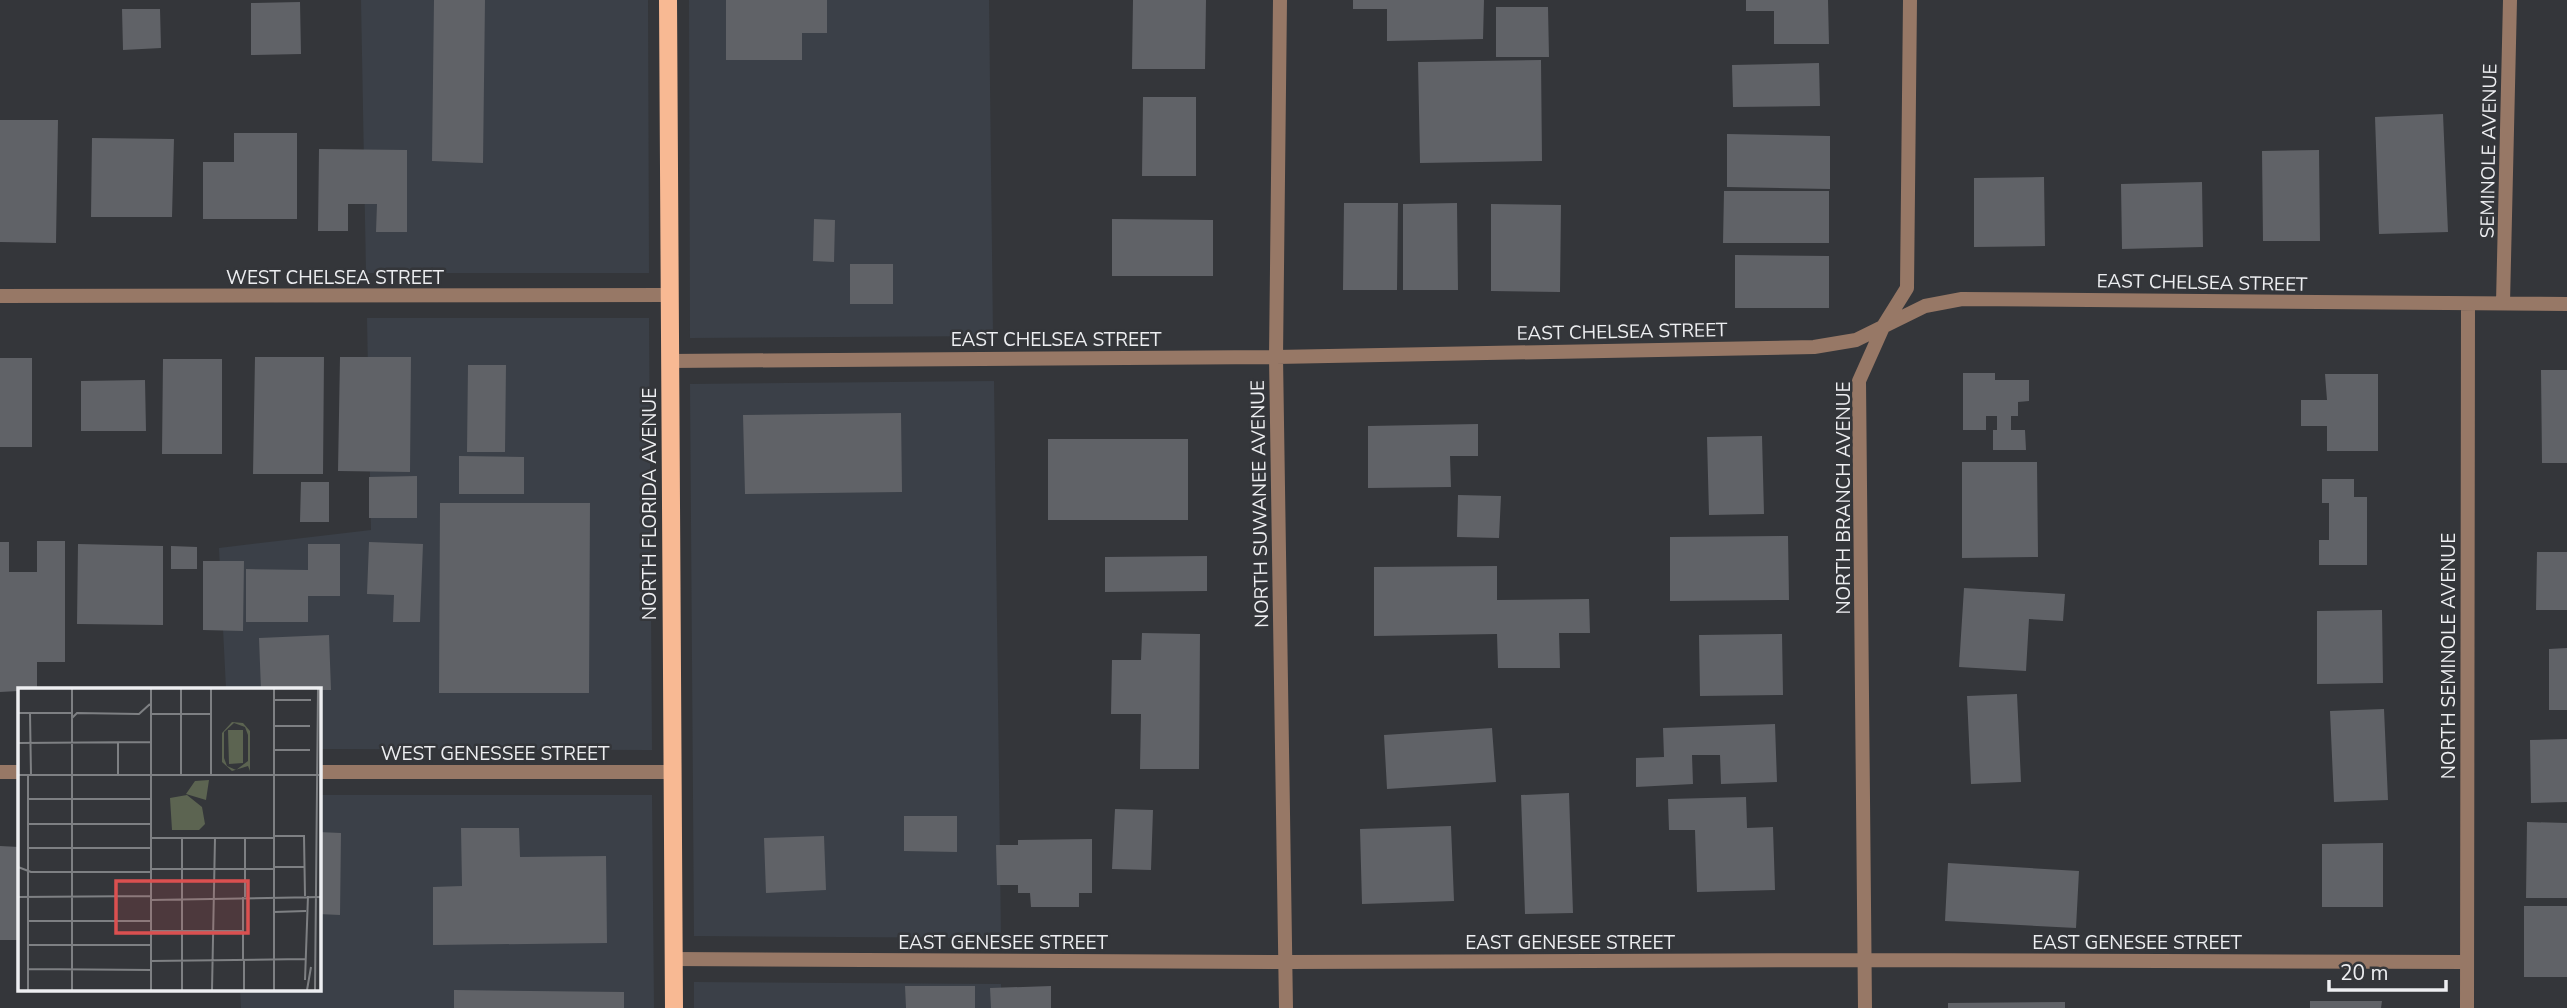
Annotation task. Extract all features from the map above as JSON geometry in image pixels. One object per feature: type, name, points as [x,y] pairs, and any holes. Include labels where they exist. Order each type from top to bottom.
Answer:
[{"type":"main road","name":"NORTH FLORIDA AVENUE","points":[[668,0],[674,1008]]},
{"type":"street","name":"NORTH SUWANEE AVENUE","points":[[1280,0],[1276,357],[1286,1008]]},
{"type":"street","name":"NORTH BRANCH AVENUE","points":[[1865,1008],[1859,382],[1884,325],[1907,288],[1909,0]]},
{"type":"street","name":"SEMINOLE AVENUE","points":[[2503,303],[2510,0]]},
{"type":"street","name":"WEST CHELSEA STREET","points":[[0,296],[669,295]]},
{"type":"street","name":"EAST CHELSEA STREET","points":[[669,361],[1276,357],[1814,347],[1856,340],[1925,306],[1962,299],[2567,304]]},
{"type":"street","name":"NORTH SEMINOLE AVENUE","points":[[2468,304],[2468,1008]]},
{"type":"street","points":[[0,772],[18,772]]},
{"type":"street","name":"WEST GENESSEE STREET","points":[[320,772],[672,772]]},
{"type":"street","name":"EAST GENESEE STREET","points":[[673,959],[2467,962]]},
{"type":"shaded area","points":[[361,0],[648,0],[649,273],[366,273]]},
{"type":"shaded area","points":[[689,0],[989,0],[993,336],[690,338]]},
{"type":"shaded area","points":[[367,318],[649,318],[652,750],[320,749],[320,688],[226,688],[219,548],[371,530]]},
{"type":"shaded area","points":[[994,381],[1001,938],[694,936],[690,384]]},
{"type":"shaded area","points":[[320,795],[652,795],[654,1008],[241,1008],[240,990],[320,990]]},
{"type":"shaded area","points":[[694,982],[1001,984],[1002,1008],[694,1008]]},
{"type":"building","points":[[434,0],[485,0],[483,163],[432,161]]},
{"type":"building","points":[[726,0],[827,0],[827,33],[802,33],[802,60],[726,60]]},
{"type":"building","points":[[1133,0],[1206,0],[1205,69],[1132,69]]},
{"type":"building","points":[[1353,0],[1484,0],[1483,39],[1387,41],[1387,9],[1353,9]]},
{"type":"building","points":[[1746,0],[1828,0],[1829,44],[1774,44],[1774,11],[1746,11]]},
{"type":"building","points":[[300,2],[301,54],[251,55],[251,3]]},
{"type":"building","points":[[1496,7],[1548,7],[1549,57],[1496,57]]},
{"type":"building","points":[[122,9],[160,9],[161,48],[123,50]]},
{"type":"building","points":[[1541,60],[1542,161],[1420,163],[1418,62]]},
{"type":"building","points":[[1819,63],[1820,106],[1733,107],[1732,65]]},
{"type":"building","points":[[1143,97],[1196,97],[1196,176],[1142,176]]},
{"type":"building","points":[[2443,114],[2448,232],[2379,234],[2375,117]]},
{"type":"building","points":[[0,120],[58,120],[56,243],[0,242]]},
{"type":"building","points":[[234,133],[297,133],[297,219],[203,219],[203,162],[234,162]]},
{"type":"building","points":[[1727,134],[1830,136],[1830,189],[1727,187]]},
{"type":"building","points":[[92,138],[174,139],[172,217],[91,217]]},
{"type":"building","points":[[319,149],[407,150],[407,232],[376,232],[377,204],[348,204],[348,231],[318,231]]},
{"type":"building","points":[[2319,150],[2320,241],[2263,241],[2262,151]]},
{"type":"building","points":[[2044,177],[2045,246],[1974,247],[1974,178]]},
{"type":"building","points":[[2202,182],[2203,247],[2122,249],[2121,184]]},
{"type":"building","points":[[1724,191],[1829,191],[1829,243],[1723,243]]},
{"type":"building","points":[[1344,203],[1398,203],[1397,290],[1343,290]]},
{"type":"building","points":[[1457,203],[1458,290],[1403,290],[1403,204]]},
{"type":"building","points":[[1491,204],[1561,205],[1560,292],[1491,291]]},
{"type":"building","points":[[814,219],[835,220],[834,262],[813,261]]},
{"type":"building","points":[[1112,219],[1213,220],[1213,276],[1112,276]]},
{"type":"building","points":[[1735,255],[1829,256],[1829,308],[1735,308]]},
{"type":"building","points":[[850,264],[893,264],[893,304],[850,304]]},
{"type":"building","points":[[255,357],[324,357],[323,474],[253,474]]},
{"type":"building","points":[[340,357],[411,357],[410,472],[338,471]]},
{"type":"building","points":[[0,358],[32,358],[32,447],[0,447]]},
{"type":"building","points":[[163,359],[222,359],[222,454],[162,454]]},
{"type":"building","points":[[468,365],[506,365],[505,452],[467,452]]},
{"type":"building","points":[[2541,370],[2567,370],[2567,463],[2542,463]]},
{"type":"building","points":[[1963,373],[1995,373],[1995,380],[2029,380],[2029,401],[2018,402],[2018,416],[2011,416],[2011,430],[2025,430],[2026,450],[1993,450],[1993,430],[1997,430],[1997,416],[1986,416],[1986,430],[1963,430]]},
{"type":"building","points":[[2325,374],[2378,374],[2378,451],[2327,451],[2327,426],[2301,426],[2301,400],[2327,400]]},
{"type":"building","points":[[145,380],[146,431],[81,431],[81,381]]},
{"type":"building","points":[[901,413],[902,492],[745,494],[743,415]]},
{"type":"building","points":[[1478,424],[1478,456],[1450,456],[1451,487],[1368,488],[1368,426]]},
{"type":"building","points":[[1762,436],[1764,514],[1709,515],[1707,437]]},
{"type":"building","points":[[1048,439],[1188,439],[1188,520],[1048,520]]},
{"type":"building","points":[[459,456],[524,457],[524,494],[459,494]]},
{"type":"building","points":[[1962,462],[2037,462],[2038,557],[1962,558]]},
{"type":"building","points":[[417,476],[417,518],[369,518],[369,477]]},
{"type":"building","points":[[2322,479],[2354,479],[2354,497],[2367,497],[2367,565],[2319,565],[2319,540],[2329,540],[2329,503],[2322,503]]},
{"type":"building","points":[[301,482],[329,482],[329,522],[300,522]]},
{"type":"building","points":[[1458,495],[1501,496],[1499,538],[1457,537]]},
{"type":"building","points":[[440,503],[590,503],[589,693],[439,693]]},
{"type":"building","points":[[1788,536],[1789,600],[1670,601],[1670,537]]},
{"type":"building","points":[[37,541],[65,541],[65,662],[37,662],[37,688],[0,692],[0,542],[9,542],[9,572],[37,572]]},
{"type":"building","points":[[369,542],[423,544],[420,622],[393,622],[394,595],[367,594]]},
{"type":"building","points":[[78,544],[163,546],[163,625],[77,624]]},
{"type":"building","points":[[308,544],[340,544],[340,596],[308,596],[308,622],[246,622],[246,569],[308,570]]},
{"type":"building","points":[[171,546],[197,547],[197,569],[171,569]]},
{"type":"building","points":[[2537,552],[2567,552],[2567,610],[2536,610]]},
{"type":"building","points":[[1207,556],[1207,591],[1105,592],[1105,557]]},
{"type":"building","points":[[203,561],[244,561],[243,631],[203,630]]},
{"type":"building","points":[[1497,566],[1497,600],[1589,599],[1590,633],[1559,633],[1560,668],[1498,668],[1497,634],[1374,636],[1374,567]]},
{"type":"building","points":[[1964,588],[2065,594],[2063,621],[2029,619],[2026,671],[1959,667]]},
{"type":"building","points":[[2382,610],[2383,683],[2317,684],[2317,611]]},
{"type":"building","points":[[1142,633],[1200,634],[1199,769],[1140,769],[1141,714],[1111,714],[1112,660],[1141,660]]},
{"type":"building","points":[[1782,634],[1783,695],[1700,696],[1699,635]]},
{"type":"building","points":[[329,635],[331,690],[261,688],[259,638]]},
{"type":"building","points":[[2567,648],[2567,710],[2549,710],[2549,649]]},
{"type":"building","points":[[2017,694],[2021,782],[1971,784],[1967,696]]},
{"type":"building","points":[[2384,709],[2388,800],[2334,802],[2330,711]]},
{"type":"building","points":[[1775,724],[1777,782],[1721,784],[1720,755],[1692,755],[1693,784],[1636,787],[1636,758],[1664,757],[1663,728]]},
{"type":"building","points":[[1492,728],[1496,782],[1387,789],[1384,735]]},
{"type":"building","points":[[2567,739],[2567,802],[2531,803],[2530,740]]},
{"type":"building","points":[[1569,793],[1573,913],[1525,914],[1521,795]]},
{"type":"building","points":[[1746,797],[1747,828],[1773,827],[1775,890],[1697,892],[1695,830],[1669,830],[1668,799]]},
{"type":"building","points":[[1115,809],[1153,810],[1151,870],[1112,869]]},
{"type":"building","points":[[904,816],[957,816],[957,852],[904,851]]},
{"type":"building","points":[[2527,822],[2567,823],[2567,898],[2526,898]]},
{"type":"building","points":[[1451,826],[1454,901],[1362,904],[1360,829]]},
{"type":"building","points":[[461,828],[519,828],[520,857],[606,856],[607,943],[433,945],[433,887],[462,886]]},
{"type":"building","points":[[320,832],[341,833],[340,915],[320,914]]},
{"type":"building","points":[[824,836],[826,890],[766,893],[764,838]]},
{"type":"building","points":[[1092,839],[1092,893],[1079,893],[1079,907],[1031,907],[1030,893],[1018,893],[1018,885],[997,885],[996,845],[1018,845],[1018,840]]},
{"type":"building","points":[[2383,843],[2383,907],[2322,907],[2322,844]]},
{"type":"building","points":[[0,846],[18,847],[18,940],[0,940]]},
{"type":"building","points":[[1948,863],[2079,871],[2076,928],[1945,921]]},
{"type":"building","points":[[2524,906],[2567,906],[2567,977],[2524,977]]},
{"type":"building","points":[[905,986],[975,986],[975,1008],[906,1008]]},
{"type":"building","points":[[1051,986],[1051,1008],[991,1008],[990,988]]},
{"type":"building","points":[[454,990],[624,992],[624,1008],[454,1008]]},
{"type":"building","points":[[2310,1001],[2382,1001],[2381,1008],[2310,1008]]},
{"type":"building","points":[[2065,1002],[2065,1008],[1948,1008],[1948,1003]]}]
